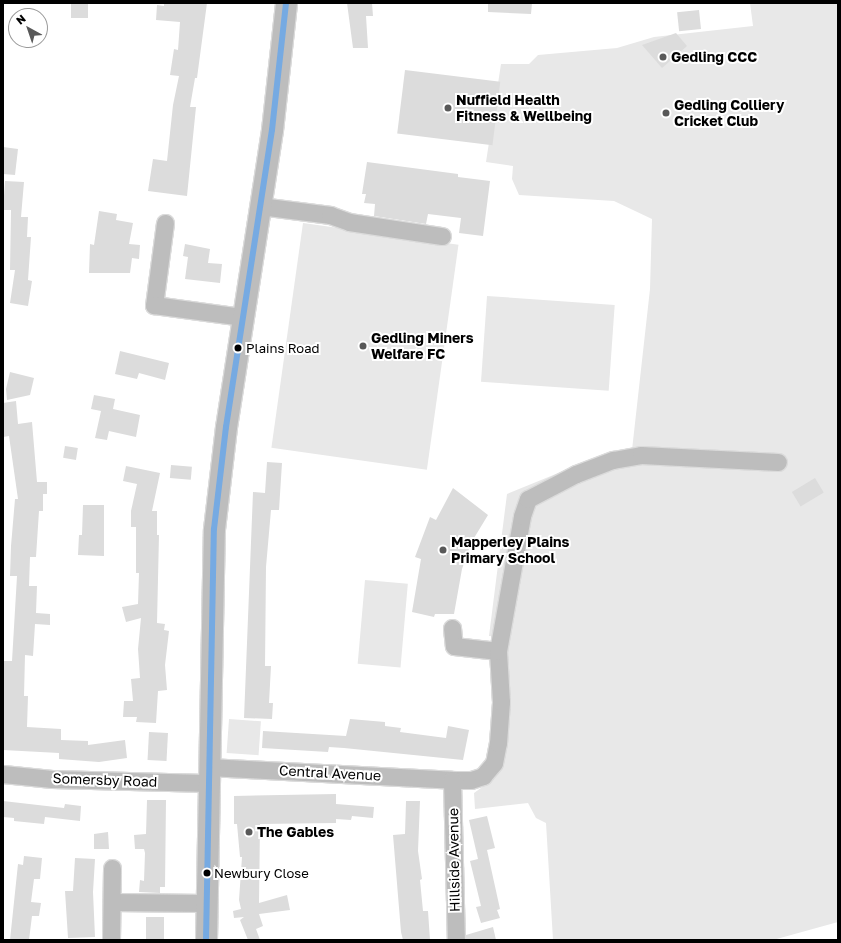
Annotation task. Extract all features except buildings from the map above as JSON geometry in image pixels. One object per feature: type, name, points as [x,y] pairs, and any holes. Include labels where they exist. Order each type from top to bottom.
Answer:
[{"type":"main road","points":[[206,940],[207,775],[214,529],[226,427],[281,62],[286,3]]},
{"type":"street","points":[[260,206],[330,215],[349,222],[442,236]]},
{"type":"street","points":[[165,224],[154,305],[243,317]]},
{"type":"street","name":"Central Avenue","points":[[207,775],[452,780],[471,780],[483,776],[494,763],[501,702],[498,651],[522,516],[528,499],[576,474],[613,460],[641,455],[778,462]]},
{"type":"street","points":[[452,628],[454,646],[498,651]]},
{"type":"street","name":"Somersby Road","points":[[3,774],[66,780],[207,775]]},
{"type":"street","name":"Hillside Avenue","points":[[452,780],[456,940]]},
{"type":"street","points":[[111,940],[112,868]]},
{"type":"street","points":[[112,902],[206,903]]},
{"type":"shaded area","points":[[750,3],[838,3],[838,922],[773,940],[553,940],[546,823],[536,818],[528,803],[475,809],[474,793],[488,783],[497,769],[504,637],[489,636],[507,494],[595,458],[632,450],[650,289],[652,219],[614,201],[519,195],[512,179],[513,166],[486,162],[501,64],[529,64],[538,55],[617,48],[654,37],[753,26]]},
{"type":"shaded area","name":"Gedling Miners Welfare FC","points":[[303,223],[458,245],[427,470],[271,448]]},
{"type":"shaded area","points":[[487,296],[615,305],[609,391],[481,382]]},
{"type":"shaded area","points":[[365,580],[408,584],[401,667],[358,664]]},
{"type":"shaded area","points":[[229,719],[261,721],[259,755],[227,753]]},
{"type":"transit line","points":[[206,940],[214,529],[226,427],[272,130],[286,3]]},
{"type":"place","name":"Gedling CCC","points":[[663,57]]},
{"type":"place","name":"Nuffield Health Fitness & Wellbeing","points":[[448,108]]},
{"type":"place","name":"Gedling Colliery Cricket Club","points":[[666,113]]},
{"type":"place","name":"Gedling Miners Welfare FC","points":[[363,346]]},
{"type":"place","name":"Plains Road","points":[[238,348]]},
{"type":"place","name":"Mapperley Plains Primary School","points":[[443,550]]},
{"type":"place","name":"The Gables","points":[[249,832]]},
{"type":"place","name":"Newbury Close","points":[[207,873]]}]
